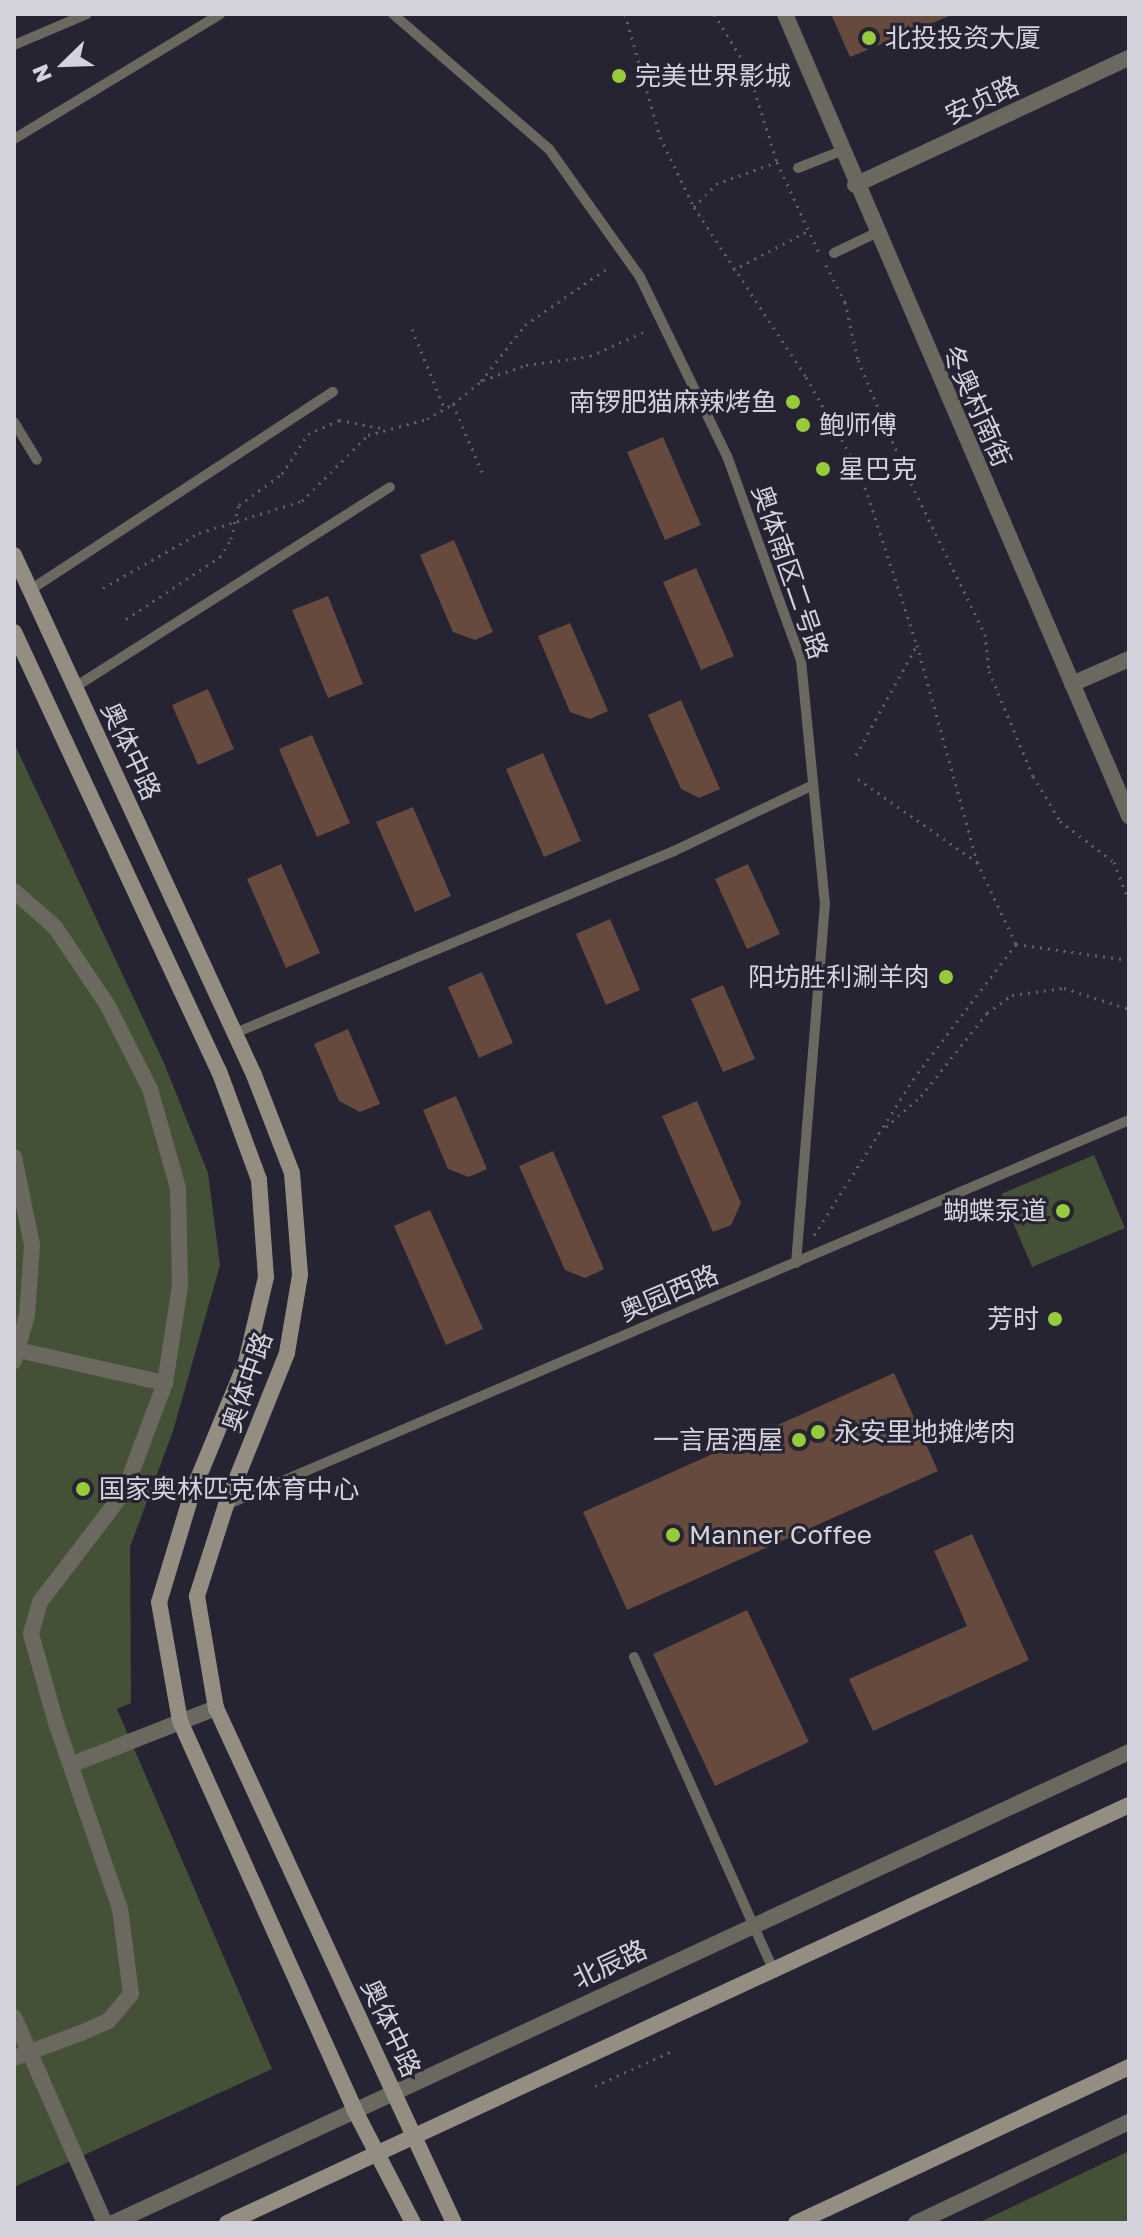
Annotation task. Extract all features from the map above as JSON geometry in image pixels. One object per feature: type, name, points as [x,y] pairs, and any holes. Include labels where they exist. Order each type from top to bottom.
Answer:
[{"type":"main road","name":"奥体中路","points":[[14,555],[235,1033],[292,1173],[300,1275],[287,1353],[226,1505],[197,1596],[216,1708],[454,2223]]},
{"type":"main road","name":"奥体中路","points":[[14,632],[219,1071],[259,1180],[266,1277],[246,1362],[192,1493],[159,1602],[180,1721],[354,2109],[379,2151],[413,2223]]},
{"type":"main road","points":[[227,2223],[1129,1805]]},
{"type":"main road","points":[[796,2223],[1129,2067]]},
{"type":"street","name":"冬奥村南街","points":[[785,14],[855,185],[1129,816]]},
{"type":"street","name":"安贞路","points":[[855,185],[1129,58]]},
{"type":"street","points":[[1072,684],[1129,659]]},
{"type":"street","points":[[14,891],[55,927],[108,1006],[150,1089],[178,1188],[180,1286],[165,1383],[124,1492],[40,1602],[31,1634],[42,1680],[120,1909],[131,1994],[108,2021],[14,2058]]},
{"type":"street","points":[[14,1157],[32,1245],[16,1355],[165,1383]]},
{"type":"street","points":[[73,1764],[216,1708]]},
{"type":"street","name":"北辰路","points":[[113,2223],[393,2090],[1129,1752]]},
{"type":"street","points":[[14,2017],[105,2223]]},
{"type":"street","points":[[916,2223],[1129,2122]]},
{"type":"lane","points":[[14,45],[87,14]]},
{"type":"lane","points":[[14,139],[220,14]]},
{"type":"lane","name":"奥体南区二号路","points":[[393,14],[549,149],[640,277],[727,456],[801,660],[825,903],[796,1263]]},
{"type":"lane","points":[[798,168],[841,151]]},
{"type":"lane","points":[[834,253],[876,233]]},
{"type":"lane","points":[[30,590],[333,392]]},
{"type":"lane","points":[[14,422],[37,460]]},
{"type":"lane","points":[[75,687],[390,487]]},
{"type":"lane","points":[[235,1033],[674,851],[813,785]]},
{"type":"lane","name":"奥园西路","points":[[226,1505],[1129,1120]]},
{"type":"lane","points":[[634,1657],[756,1923],[773,1969]]},
{"type":"path","points":[[625,14],[660,137],[694,207],[806,377],[860,472],[917,645],[977,862],[1016,944]]},
{"type":"path","points":[[714,14],[747,67],[777,162],[845,302],[858,360],[904,469],[985,634],[989,671],[1033,776],[1060,821],[1114,862],[1128,899],[1129,960],[1016,944]]},
{"type":"path","points":[[694,207],[716,184],[777,162]]},
{"type":"path","points":[[733,270],[808,231]]},
{"type":"path","points":[[126,619],[220,557],[231,539],[239,505],[282,474],[308,434],[339,420],[381,428],[417,422],[445,410],[481,381],[525,325],[606,269]]},
{"type":"path","points":[[412,329],[445,410]]},
{"type":"path","points":[[481,381],[526,365],[590,356],[646,331]]},
{"type":"path","points":[[453,404],[482,472]]},
{"type":"path","points":[[103,588],[199,533],[302,501],[381,428]]},
{"type":"path","points":[[856,755],[917,645]]},
{"type":"path","points":[[858,779],[977,862]]},
{"type":"path","points":[[796,1263],[884,1130],[914,1078],[1016,944]]},
{"type":"path","points":[[884,1130],[921,1096],[987,1013],[1012,995],[1064,988],[1129,1009]]},
{"type":"path","points":[[595,2086],[672,2051]]},
{"type":"green space","name":"国家奥林匹克体育中心","points":[[14,743],[164,1063],[208,1173],[220,1265],[173,1431],[130,1547],[131,1703],[117,1709],[272,2069],[14,2187]]},
{"type":"green space","name":"蝴蝶泵道","points":[[1094,1155],[1125,1228],[1032,1267],[1001,1194]]},
{"type":"green space","points":[[1129,2151],[1129,2223],[978,2223]]},
{"type":"building","name":"北投投资大厦","points":[[831,14],[954,14],[850,57]]},
{"type":"building","points":[[663,437],[701,525],[665,540],[627,452]]},
{"type":"building","points":[[454,540],[493,632],[475,640],[453,632],[420,555]]},
{"type":"building","points":[[696,568],[734,656],[701,670],[663,582]]},
{"type":"building","points":[[328,596],[363,684],[328,698],[292,610]]},
{"type":"building","points":[[570,623],[608,711],[590,719],[570,712],[538,636]]},
{"type":"building","points":[[208,689],[234,749],[198,765],[172,705]]},
{"type":"building","points":[[681,700],[720,789],[699,798],[681,789],[648,715]]},
{"type":"building","points":[[312,735],[350,823],[317,837],[279,749]]},
{"type":"building","points":[[543,753],[581,841],[544,857],[506,769]]},
{"type":"building","points":[[413,807],[451,896],[415,912],[376,822]]},
{"type":"building","points":[[281,864],[320,953],[286,968],[247,879]]},
{"type":"building","points":[[748,864],[780,934],[747,949],[715,879]]},
{"type":"building","points":[[610,919],[640,990],[606,1005],[576,934]]},
{"type":"building","points":[[482,972],[513,1043],[479,1058],[448,987]]},
{"type":"building","points":[[723,985],[755,1059],[723,1072],[691,999]]},
{"type":"building","points":[[348,1029],[380,1104],[360,1112],[339,1101],[314,1044]]},
{"type":"building","points":[[456,1096],[487,1169],[469,1177],[448,1169],[423,1110]]},
{"type":"building","points":[[697,1101],[741,1203],[731,1225],[713,1232],[662,1116]]},
{"type":"building","points":[[553,1151],[604,1269],[585,1278],[565,1270],[519,1166]]},
{"type":"building","points":[[430,1210],[483,1329],[446,1345],[394,1226]]},
{"type":"building","points":[[894,1373],[938,1471],[627,1610],[583,1512]]},
{"type":"building","points":[[972,1534],[1029,1660],[873,1731],[849,1679],[967,1626],[934,1551]]},
{"type":"building","points":[[747,1610],[809,1742],[715,1786],[653,1654]]},
{"type":"place","name":"北投投资大厦","points":[[869,38]]},
{"type":"place","name":"完美世界影城","points":[[619,76]]},
{"type":"place","name":"南锣肥猫麻辣烤鱼","points":[[793,402]]},
{"type":"place","name":"鲍师傅","points":[[803,425]]},
{"type":"place","name":"星巴克","points":[[823,469]]},
{"type":"place","name":"阳坊胜利涮羊肉","points":[[946,977]]},
{"type":"place","name":"蝴蝶泵道","points":[[1063,1211]]},
{"type":"place","name":"芳时","points":[[1055,1319]]},
{"type":"place","name":"永安里地摊烤肉","points":[[818,1432]]},
{"type":"place","name":"一言居酒屋","points":[[799,1440]]},
{"type":"place","name":"国家奥林匹克体育中心","points":[[83,1489]]},
{"type":"place","name":"Manner Coffee","points":[[673,1535]]}]
